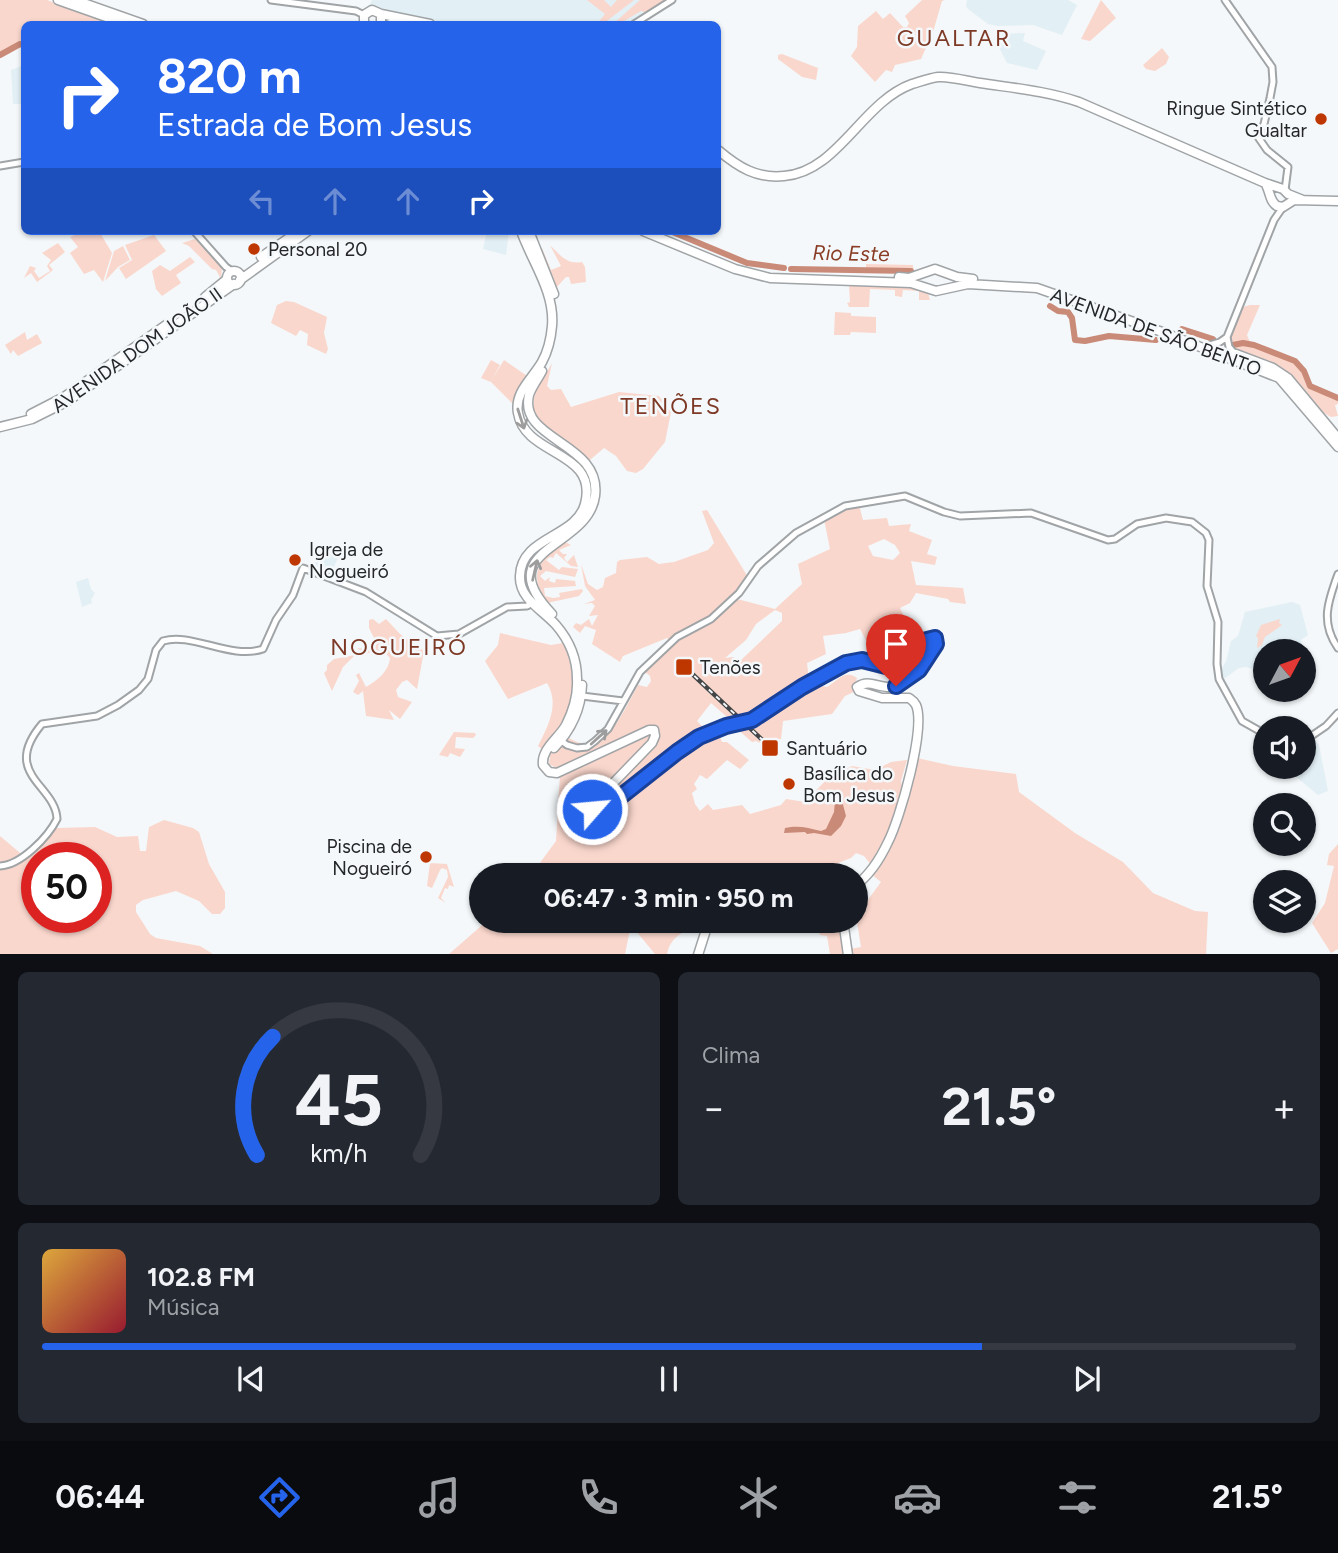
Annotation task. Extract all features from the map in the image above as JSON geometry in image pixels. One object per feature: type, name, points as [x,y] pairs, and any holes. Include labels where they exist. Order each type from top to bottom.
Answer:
[{"type":"main road","points":[[58,0],[118,21]]},
{"type":"main road","points":[[75,0],[134,21]]},
{"type":"main road","points":[[364,21],[364,15],[372,10],[412,21]]},
{"type":"main road","points":[[380,14],[381,21]]},
{"type":"main road","points":[[721,152],[741,168],[757,175],[773,177],[811,170],[895,93],[913,84],[938,79],[1062,96],[1265,183],[1281,196],[1338,201]]},
{"type":"main road","name":"AVENIDA DOM JOÃO II","points":[[232,276],[293,235]]},
{"type":"main road","name":"AVENIDA DOM JOÃO II","points":[[0,424],[35,412],[64,397],[232,276],[301,235]]},
{"type":"main road","points":[[523,235],[542,271]]},
{"type":"main road","points":[[530,235],[553,301],[552,328],[548,353],[529,386],[519,397],[517,410],[520,421],[531,438],[572,461],[584,479],[586,495],[583,508],[576,519],[528,553],[520,576],[522,590],[530,601],[568,634],[576,649],[582,671],[574,721],[546,761],[551,769],[560,772],[640,733],[654,730],[652,743],[594,803],[593,811],[601,812],[699,737],[726,726],[752,720],[802,687],[846,663],[862,660],[886,666],[902,664],[927,640],[933,638],[937,642],[935,647],[909,679],[891,687],[870,682],[857,687],[859,691],[883,698],[909,698],[916,705],[917,713],[915,753],[895,828],[868,873]]},
{"type":"main road","name":"AVENIDA DE SÃO BENTO","points":[[653,235],[735,269],[770,278],[911,283],[933,290],[968,284],[1037,288],[1251,365],[1279,378],[1338,447]]},
{"type":"main road","name":"AVENIDA DE SÃO BENTO","points":[[666,235],[735,264],[772,273],[909,278],[935,268],[961,278],[1036,283],[1273,368],[1288,378],[1338,439]]},
{"type":"main road","points":[[922,273],[920,279],[923,287]]},
{"type":"main road","points":[[943,289],[949,281],[946,273]]},
{"type":"main road","points":[[529,386],[530,413],[538,426],[576,453],[589,467],[594,478],[595,497],[591,512],[579,528],[545,550],[535,562],[531,575],[530,601]]},
{"type":"main road","points":[[544,446],[550,443],[552,436]]},
{"type":"main road","points":[[698,954],[705,933]]},
{"type":"main road","points":[[846,933],[848,954]]},
{"type":"street","points":[[271,0],[356,11],[364,15]]},
{"type":"street","points":[[639,21],[672,0]]},
{"type":"street","points":[[1210,345],[1227,337],[1274,220],[1288,167],[1267,150],[1258,138],[1270,98],[1272,67],[1225,0]]},
{"type":"street","points":[[0,166],[21,162]]},
{"type":"street","points":[[197,235],[232,276]]},
{"type":"street","points":[[1227,337],[1229,347],[1235,354]]},
{"type":"street","points":[[559,739],[572,747],[587,747],[608,729],[640,672],[677,638],[711,619],[739,593],[751,575],[777,549],[804,527],[845,506],[905,496],[960,516],[1031,513],[1108,540],[1115,539],[1137,524],[1151,520],[1180,519],[1200,527],[1209,540],[1207,586],[1218,622],[1217,675],[1242,721],[1253,728]]},
{"type":"street","points":[[19,747],[41,724],[97,716],[139,690],[148,680],[156,650],[163,640],[173,639],[241,651],[263,649],[276,620],[293,595],[303,568],[366,592],[437,636],[459,634],[499,611],[530,601]]},
{"type":"street","points":[[1338,573],[1329,598],[1327,624],[1330,637],[1338,648]]},
{"type":"street","points":[[578,699],[623,701]]},
{"type":"street","points":[[1316,733],[1338,713]]},
{"type":"street","points":[[0,866],[17,862],[55,823],[58,814],[56,809],[27,783]]},
{"type":"shaded area","points":[[0,0],[47,0],[105,21],[21,21],[21,43],[0,54]]},
{"type":"shaded area","points":[[372,0],[666,0],[634,21],[430,21],[368,8]]},
{"type":"shaded area","points":[[587,0],[604,0],[611,7],[617,0],[634,0],[607,21],[599,21],[605,14]]},
{"type":"shaded area","points":[[640,0],[666,0],[647,13],[641,11],[624,21],[616,21]]},
{"type":"shaded area","points":[[922,0],[945,0],[942,1],[921,59],[895,65],[892,72],[886,70],[875,82],[851,56],[857,47],[858,26],[876,11],[883,19],[890,13],[903,27],[907,27],[909,23],[905,16]]},
{"type":"shaded area","points":[[967,0],[1068,0],[1077,5],[1062,35],[1033,25],[988,24],[968,9]]},
{"type":"shaded area","points":[[1101,0],[1116,18],[1090,41],[1081,39]]},
{"type":"shaded area","points":[[1025,33],[1023,41],[1046,51],[1037,70],[1007,63],[994,38],[998,34]]},
{"type":"shaded area","points":[[1162,48],[1169,57],[1166,64],[1155,71],[1146,69],[1143,65]]},
{"type":"shaded area","points":[[782,54],[818,68],[816,80],[802,77],[778,59],[778,55]]},
{"type":"shaded area","points":[[21,66],[21,104],[13,104],[11,70]]},
{"type":"shaded area","points":[[101,235],[112,253],[103,282],[94,270],[84,274],[70,253],[78,247],[70,237]]},
{"type":"shaded area","points":[[154,235],[166,251],[126,279],[119,268],[132,260],[125,245]]},
{"type":"shaded area","points":[[486,235],[508,235],[506,255],[483,249]]},
{"type":"shaded area","points":[[195,239],[222,267],[221,279],[216,270],[182,243]]},
{"type":"shaded area","points":[[58,243],[65,252],[49,265],[53,270],[37,282],[31,273],[24,278],[30,266],[36,268],[34,271],[39,278],[50,271],[47,266],[51,260],[42,253]]},
{"type":"shaded area","points":[[550,245],[568,261],[582,262],[586,282],[571,284],[569,277],[566,277],[556,288],[540,249],[542,248],[551,270],[561,266]]},
{"type":"shaded area","points":[[123,246],[130,260],[118,267],[105,281],[114,251]]},
{"type":"shaded area","points":[[190,257],[195,262],[176,275],[181,283],[162,296],[156,289],[152,271],[160,265],[170,271]]},
{"type":"shaded area","points":[[866,264],[913,265],[913,273],[866,273]]},
{"type":"shaded area","points":[[849,285],[907,286],[928,293],[930,300],[919,300],[919,291],[903,290],[902,297],[895,296],[895,290],[870,289],[869,307],[849,307]]},
{"type":"shaded area","points":[[286,301],[327,317],[324,333],[328,349],[326,354],[307,345],[308,334],[300,330],[296,336],[271,323],[277,305]]},
{"type":"shaded area","points":[[1260,305],[1247,335],[1251,345],[1297,363],[1305,373],[1309,386],[1338,399],[1338,404],[1335,405],[1338,416],[1331,417],[1324,413],[1288,374],[1233,348],[1230,339],[1243,307]]},
{"type":"shaded area","points":[[835,312],[876,317],[876,333],[851,332],[850,335],[834,335]]},
{"type":"shaded area","points":[[25,332],[27,340],[37,334],[42,343],[18,356],[13,350],[11,354],[5,345]]},
{"type":"shaded area","points":[[491,360],[500,365],[491,381],[504,360],[530,378],[515,406],[491,382],[481,378]]},
{"type":"shaded area","points":[[552,363],[547,386],[551,390],[561,389],[571,407],[619,392],[659,396],[671,412],[665,442],[643,469],[636,473],[627,471],[616,456],[604,448],[590,460],[544,427],[534,409],[534,398]]},
{"type":"shaded area","points":[[859,505],[863,520],[887,518],[889,526],[911,524],[909,531],[932,540],[927,554],[937,557],[935,565],[911,561],[916,585],[963,588],[966,604],[916,593],[910,603],[900,608],[905,618],[877,661],[866,658],[868,644],[860,629],[823,636],[826,654],[807,663],[809,680],[816,685],[827,687],[849,675],[857,678],[854,687],[856,691],[845,696],[832,714],[783,721],[781,739],[769,739],[766,743],[688,669],[686,662],[679,669],[686,671],[764,745],[752,742],[736,728],[738,722],[727,717],[711,703],[697,721],[704,728],[716,727],[722,742],[727,742],[749,760],[740,769],[727,760],[707,779],[700,775],[694,784],[697,789],[692,793],[700,811],[708,804],[713,810],[742,805],[750,814],[781,805],[786,799],[805,802],[828,778],[852,766],[875,770],[891,762],[907,760],[901,781],[903,791],[893,826],[872,866],[864,856],[856,853],[838,863],[540,863],[556,841],[560,775],[556,768],[549,764],[550,756],[538,746],[553,707],[551,691],[547,683],[508,699],[485,661],[498,645],[500,633],[551,645],[563,643],[572,678],[569,738],[582,743],[593,743],[612,729],[620,719],[638,685],[647,687],[651,681],[645,672],[668,648],[687,634],[709,625],[737,599],[775,609],[802,584],[798,564],[830,549],[824,519],[849,506]],"holes":[[[884,539],[895,545],[900,553],[893,560],[873,556],[868,546]],[[775,610],[782,613],[782,621],[740,661],[733,657],[725,658],[746,640],[756,624]]]},
{"type":"shaded area","points":[[707,510],[748,577],[723,606],[670,642],[667,638],[623,656],[620,662],[592,644],[596,630],[585,626],[580,633],[573,627],[576,623],[581,625],[589,619],[592,626],[598,615],[589,616],[595,606],[592,603],[584,604],[595,600],[585,586],[581,564],[588,584],[597,590],[603,587],[605,578],[616,573],[617,562],[620,560],[647,557],[659,564],[674,562],[708,550],[714,543],[702,511]]},
{"type":"shaded area","points":[[565,542],[571,545],[559,550],[567,554],[564,558],[567,562],[574,555],[578,567],[571,566],[556,553],[553,558],[546,560],[559,570],[562,567],[578,569],[575,577],[546,571],[540,576],[545,581],[550,577],[549,581],[555,583],[556,579],[575,581],[576,586],[544,588],[545,596],[553,598],[560,597],[559,593],[583,591],[579,596],[547,603],[538,583],[539,568],[548,555]]},
{"type":"shaded area","points":[[321,549],[339,556],[331,573],[314,566]]},
{"type":"shaded area","points":[[88,578],[95,593],[92,603],[82,607],[76,582]]},
{"type":"shaded area","points":[[1292,602],[1300,605],[1308,635],[1302,639],[1253,639],[1253,669],[1239,668],[1221,681],[1219,674],[1226,661],[1231,641],[1238,636],[1245,612]]},
{"type":"shaded area","points":[[373,619],[379,624],[386,619],[400,634],[424,651],[417,689],[407,680],[396,690],[398,697],[412,702],[400,719],[389,710],[394,720],[366,716],[363,691],[358,695],[353,692],[359,681],[356,675],[359,673],[366,687],[382,675],[389,663],[390,658],[382,652],[366,654],[357,648],[366,649],[376,642],[369,628],[369,620]]},
{"type":"shaded area","points":[[1280,619],[1279,623],[1282,625],[1264,639],[1258,639],[1256,636],[1261,625]]},
{"type":"shaded area","points":[[355,655],[343,667],[332,691],[324,673],[327,665],[334,659]]},
{"type":"shaded area","points":[[454,732],[476,735],[473,738],[456,737],[455,748],[465,749],[460,757],[450,753],[448,757],[439,755]]},
{"type":"shaded area","points":[[1316,742],[1319,745],[1328,791],[1318,795],[1299,779],[1316,779]]},
{"type":"shaded area","points":[[917,758],[953,766],[1016,774],[1019,792],[1075,833],[1123,862],[1153,893],[1195,911],[1208,912],[1206,954],[830,954],[827,936],[819,933],[841,933],[850,949],[861,947],[859,933],[868,933],[868,900],[881,882],[871,874],[898,829]]},
{"type":"shaded area","points":[[841,797],[846,816],[831,836],[805,832],[784,833],[785,828],[790,827],[821,831],[826,829],[834,812],[835,801]]},
{"type":"shaded area","points":[[164,820],[199,832],[209,864],[225,892],[225,908],[220,914],[212,914],[199,901],[176,891],[143,900],[136,905],[136,912],[150,934],[156,938],[200,946],[213,954],[0,954],[0,836],[21,854],[21,933],[112,933],[112,842],[43,842],[57,828],[95,827],[117,837],[138,836],[140,851],[146,851],[149,827]]},
{"type":"shaded area","points":[[1338,844],[1338,949],[1331,953],[1316,929],[1316,917],[1325,903],[1334,866],[1327,865],[1329,854]]},
{"type":"shaded area","points":[[430,863],[447,864],[454,887],[449,885],[448,889],[445,888],[441,898],[446,903],[438,898],[448,877],[447,870],[440,870],[432,888],[427,886]]},
{"type":"shaded area","points":[[473,933],[629,933],[625,954],[449,954]]},
{"type":"shaded area","points":[[638,933],[682,933],[672,942],[667,954],[655,954]]},
{"type":"waterway","name":"Rio Este","points":[[0,55],[21,44]]},
{"type":"waterway","name":"Rio Este","points":[[680,235],[747,263],[784,268]]},
{"type":"waterway","name":"Rio Este","points":[[791,269],[911,271]]},
{"type":"waterway","name":"Rio Este","points":[[1050,306],[1058,311],[1068,312],[1072,318],[1075,340],[1085,341],[1109,336],[1156,340]]},
{"type":"waterway","name":"Rio Este","points":[[1182,329],[1213,339]]},
{"type":"waterway","name":"Rio Este","points":[[1233,345],[1254,345],[1295,361],[1304,371],[1310,386],[1338,398]]},
{"type":"railway","points":[[687,669],[772,749]]},
{"type":"place","name":"Ringue Sintético Gualtar","points":[[1321,119]]},
{"type":"place","name":"Personal 20","points":[[254,249]]},
{"type":"place","name":"Igreja de Nogueiró","points":[[295,560]]},
{"type":"place","name":"Tenões","points":[[684,667]]},
{"type":"place","name":"Santuário","points":[[770,748]]},
{"type":"place","name":"Basílica do Bom Jesus","points":[[789,784]]},
{"type":"place","name":"Piscina de Nogueiró","points":[[426,857]]},
{"type":"district","name":"GUALTAR","points":[[954,38]]},
{"type":"district","name":"TENÕES","points":[[671,406]]},
{"type":"district","name":"NOGUEIRÓ","points":[[399,647]]},
{"type":"route","points":[[592,809],[601,812],[688,744],[705,734],[752,720],[802,687],[846,663],[862,660],[886,666],[902,664],[927,640],[935,638],[937,642],[919,670],[896,686]]}]
